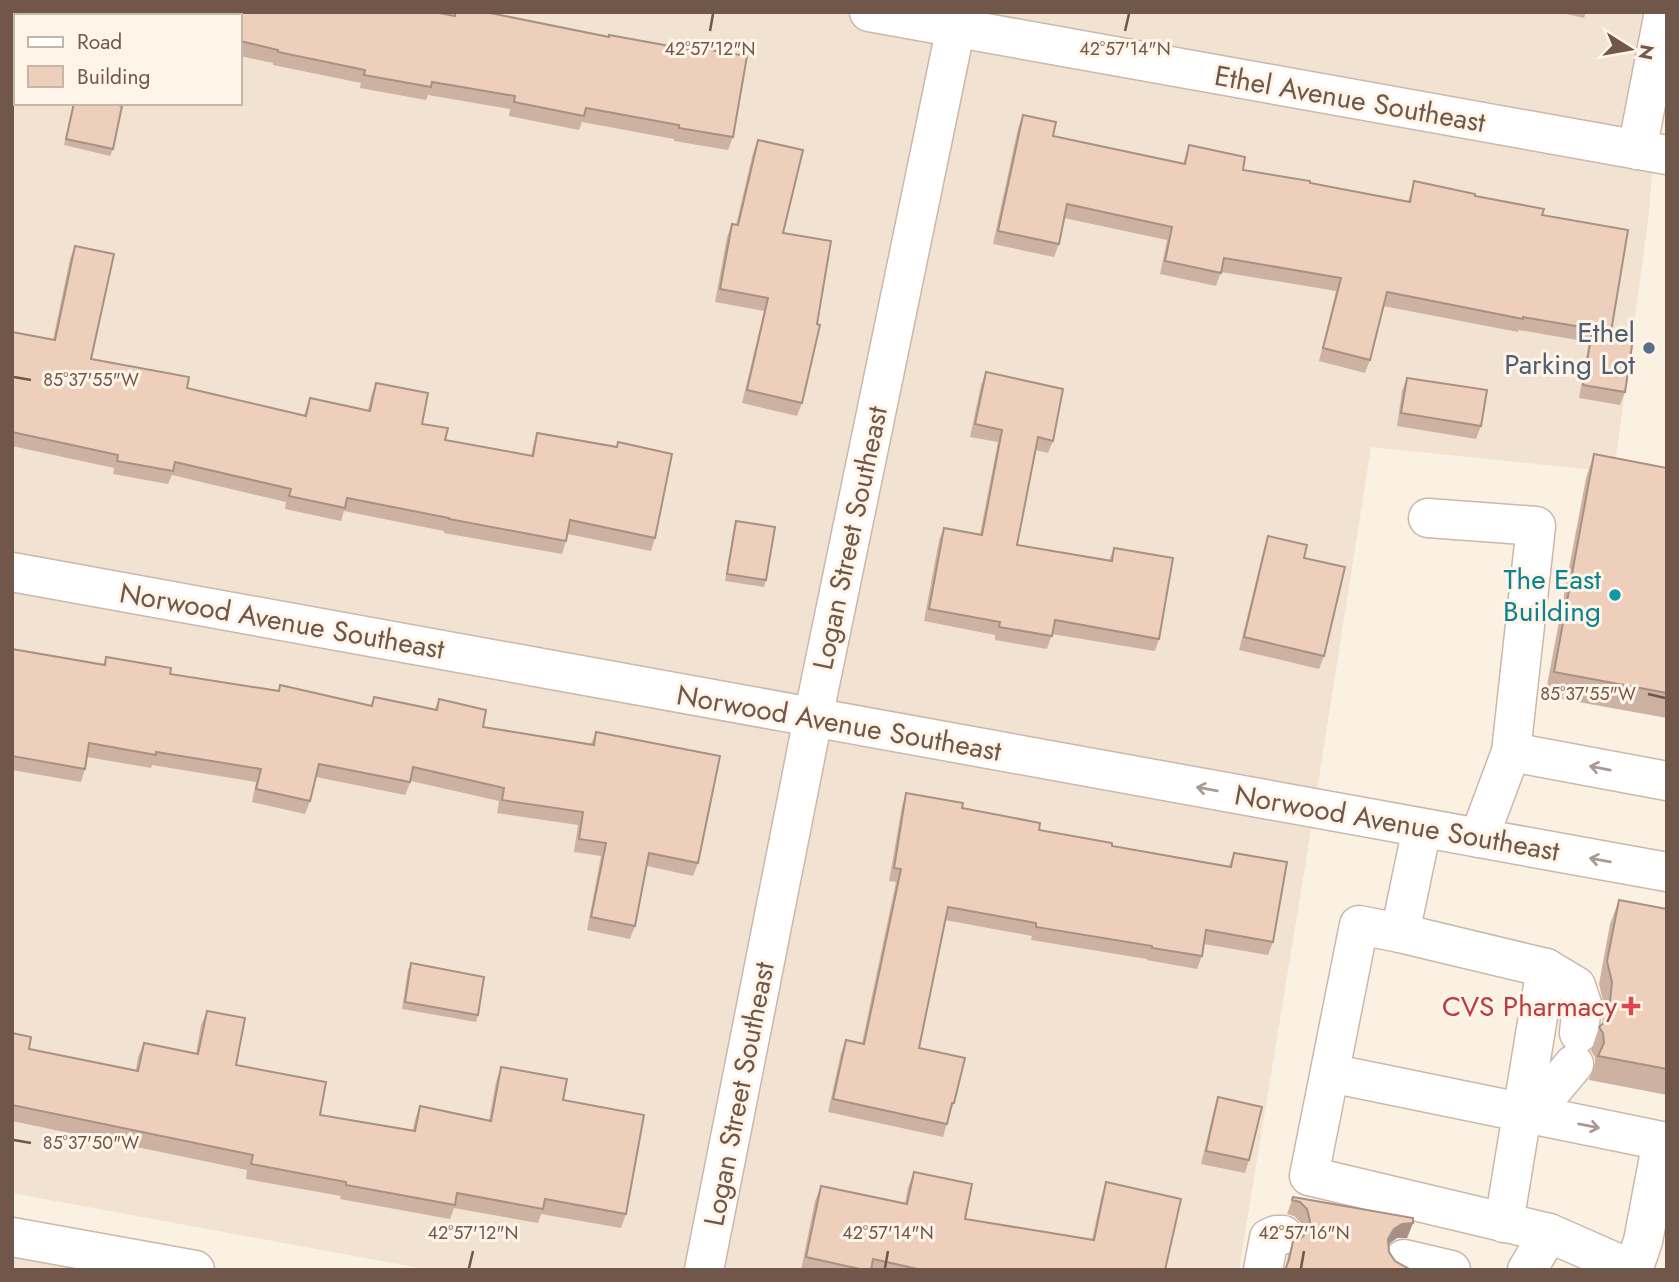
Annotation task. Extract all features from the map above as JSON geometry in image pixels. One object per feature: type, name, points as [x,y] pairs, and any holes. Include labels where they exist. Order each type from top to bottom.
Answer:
[{"type":"street","name":"Ethel Avenue Southeast","points":[[869,12],[957,20],[1652,153]]},
{"type":"street","points":[[1652,153],[1664,12]]},
{"type":"street","name":"Logan Street Southeast","points":[[704,1270],[813,718],[957,20]]},
{"type":"street","points":[[1428,518],[1536,526],[1511,752],[1479,838]]},
{"type":"street","name":"Norwood Avenue Southeast","points":[[12,572],[1667,872]]},
{"type":"street","points":[[1511,752],[1667,781]]},
{"type":"street","points":[[1400,933],[1422,828]]},
{"type":"street","points":[[1330,1073],[1523,1106],[1662,1141],[1643,1241],[1633,1270],[1549,1233],[1309,1176],[1359,925],[1546,968],[1576,986],[1582,1004],[1577,1049],[1553,1089],[1523,1106]]},
{"type":"street","points":[[1504,1223],[1546,968]]},
{"type":"street","points":[[1527,1270],[1549,1233]]},
{"type":"street","points":[[1263,1270],[1269,1238],[1283,1235]]},
{"type":"street","points":[[12,1237],[195,1270]]},
{"type":"street","points":[[1404,1259],[1451,1270]]},
{"type":"shaded area","points":[[12,12],[1667,12],[1667,109],[1658,108],[1648,221],[1614,472],[1371,447],[1239,1270],[430,1270],[12,1193]]},
{"type":"shaded area","points":[[12,1257],[82,1270],[12,1270]]},
{"type":"building","points":[[77,12],[434,12],[455,16],[455,12],[485,12],[609,37],[747,56],[733,137],[586,108],[584,116],[514,102],[515,96],[432,82],[431,87],[364,75],[365,70],[278,52],[242,41],[242,14]]},
{"type":"building","points":[[74,105],[122,106],[113,149],[66,139]]},
{"type":"building","points":[[1023,115],[1056,122],[1053,136],[1185,164],[1189,145],[1245,157],[1243,170],[1310,183],[1410,202],[1414,181],[1544,209],[1542,215],[1628,230],[1611,332],[1523,319],[1387,292],[1370,360],[1323,348],[1341,278],[1224,258],[1221,273],[1165,261],[1172,227],[1067,204],[1059,244],[998,231]]},
{"type":"building","points":[[758,140],[803,150],[783,233],[831,241],[817,324],[820,325],[802,403],[747,390],[768,298],[720,289],[732,224],[738,225]]},
{"type":"building","points":[[75,246],[114,254],[91,359],[189,377],[187,388],[306,416],[310,398],[370,411],[376,383],[428,393],[422,424],[448,428],[445,440],[533,456],[537,433],[617,447],[618,442],[672,454],[655,538],[570,520],[566,541],[347,498],[345,508],[289,496],[291,489],[175,462],[173,471],[117,461],[118,455],[12,432],[12,332],[55,340]]},
{"type":"building","points":[[1592,332],[1633,339],[1625,392],[1583,385]]},
{"type":"building","points":[[986,372],[1063,389],[1053,441],[1038,437],[1017,545],[1112,561],[1114,548],[1173,558],[1159,639],[1055,620],[1052,636],[999,627],[1000,622],[929,609],[944,528],[982,535],[1002,430],[975,424]]},
{"type":"building","points":[[1407,378],[1487,390],[1481,426],[1401,413]]},
{"type":"building","name":"The East Building","points":[[1594,454],[1667,468],[1667,693],[1554,672]]},
{"type":"building","points":[[736,521],[775,527],[766,580],[727,574]]},
{"type":"building","points":[[1268,536],[1307,545],[1304,558],[1345,567],[1324,656],[1244,637]]},
{"type":"building","points":[[12,649],[105,665],[106,657],[171,668],[170,674],[279,691],[280,685],[372,706],[374,697],[437,710],[439,699],[486,710],[483,727],[594,745],[596,732],[720,756],[698,863],[649,853],[635,926],[591,917],[606,843],[579,839],[583,812],[502,800],[504,788],[413,767],[410,782],[319,764],[310,801],[256,789],[261,769],[156,752],[156,755],[89,743],[85,769],[12,756]]},
{"type":"building","points":[[906,793],[963,803],[962,808],[1040,823],[1039,830],[1112,843],[1112,846],[1231,867],[1234,853],[1287,862],[1273,942],[1206,930],[1202,956],[1036,927],[1036,923],[948,907],[919,1048],[965,1058],[947,1124],[833,1099],[846,1040],[864,1044],[901,869],[894,868]]},
{"type":"building","name":"CVS Pharmacy","points":[[1619,900],[1667,909],[1667,1069],[1598,1056],[1604,1043],[1599,1027],[1606,1021],[1609,1011],[1612,982],[1607,961]]},
{"type":"building","points":[[411,963],[484,977],[478,1015],[405,1002]]},
{"type":"building","points":[[207,1011],[245,1018],[236,1065],[326,1082],[320,1115],[415,1131],[420,1106],[491,1121],[501,1067],[567,1079],[563,1100],[644,1115],[626,1214],[545,1199],[543,1209],[457,1193],[455,1205],[251,1164],[253,1155],[12,1105],[12,1033],[31,1037],[29,1049],[138,1071],[144,1043],[198,1054]]},
{"type":"building","points":[[1218,1097],[1262,1107],[1249,1160],[1206,1151]]},
{"type":"building","points":[[914,1172],[972,1184],[965,1219],[1094,1240],[1106,1182],[1181,1199],[1165,1270],[922,1270],[873,1259],[871,1270],[864,1270],[806,1257],[821,1186],[907,1204]]},
{"type":"building","points":[[1293,1197],[1413,1218],[1413,1223],[1402,1224],[1394,1229],[1388,1239],[1389,1252],[1395,1261],[1411,1270],[1285,1270],[1293,1241],[1300,1239],[1307,1232],[1310,1221],[1307,1209],[1300,1202],[1292,1200]]},
{"type":"place","name":"Ethel Parking Lot","points":[[1649,348]]},
{"type":"place","name":"The East Building","points":[[1615,595]]},
{"type":"place","name":"CVS Pharmacy","points":[[1631,1006]]}]
